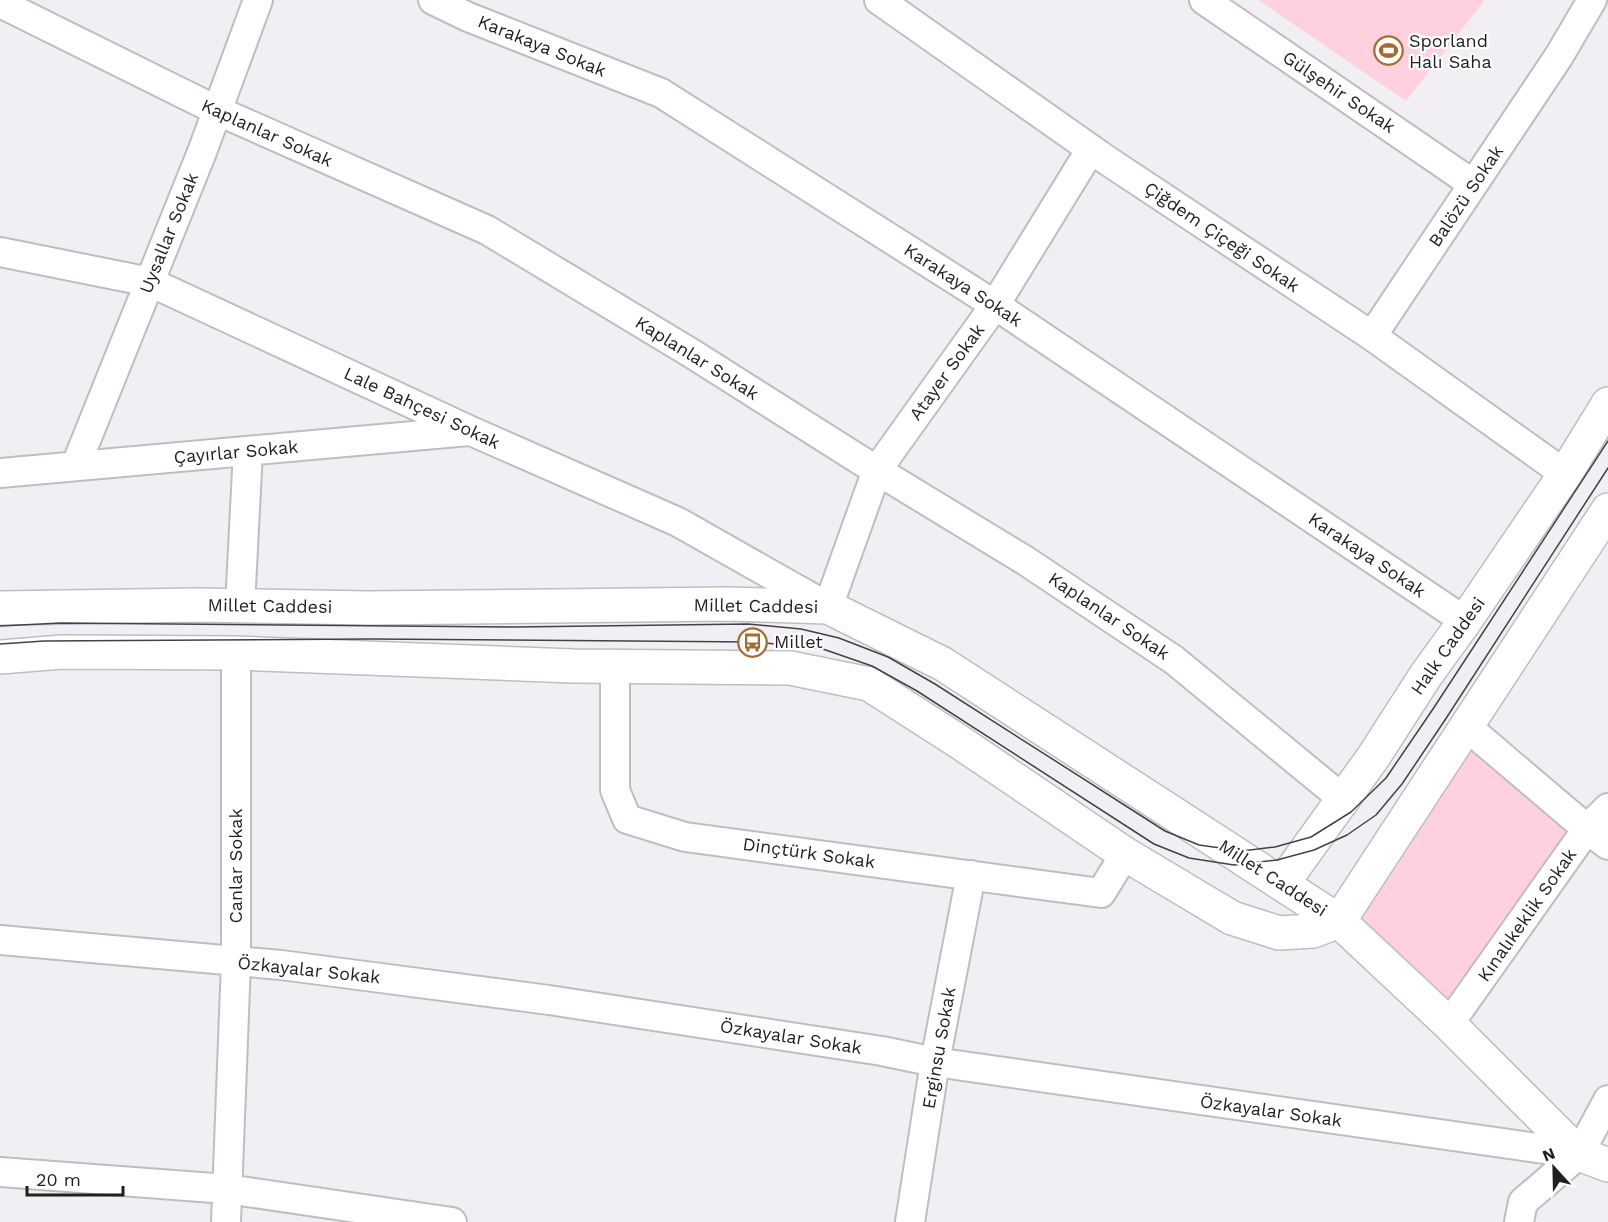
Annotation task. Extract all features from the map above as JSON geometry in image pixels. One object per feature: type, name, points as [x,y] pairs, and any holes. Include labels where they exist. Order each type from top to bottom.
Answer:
[{"type":"main road","name":"Halk Caddesi","points":[[1282,884],[1374,756],[1426,675],[1466,621],[1565,474],[1608,404]]},
{"type":"main road","points":[[1593,1160],[1339,921],[1604,526]]},
{"type":"main road","name":"Millet Caddesi","points":[[0,608],[174,605],[369,608],[726,604],[828,607],[943,664],[1339,921]]},
{"type":"main road","name":"Millet Caddesi","points":[[0,657],[62,652],[236,653],[615,667],[790,668],[869,684],[1125,854],[1232,918],[1279,933],[1313,931],[1339,921]]},
{"type":"street","name":"Uysallar Sokak","points":[[76,465],[218,111],[258,0]]},
{"type":"street","name":"Karakaya Sokak","points":[[433,0],[468,17],[661,93],[995,305],[1466,621]]},
{"type":"street","name":"Gülşehir Sokak","points":[[1204,0],[1473,184]]},
{"type":"street","name":"Balözü Sokak","points":[[1372,336],[1559,56],[1592,0]]},
{"type":"street","name":"Çiğdem Çiçeği Sokak","points":[[883,1],[1091,148],[1372,336],[1565,474]]},
{"type":"street","name":"Kaplanlar Sokak","points":[[0,3],[218,111],[487,230],[691,353],[1026,561],[1174,660],[1343,798]]},
{"type":"street","name":"Atayer Sokak","points":[[828,607],[878,470],[995,305],[1091,148]]},
{"type":"street","name":"Lale Bahçesi Sokak","points":[[0,252],[150,282],[471,431],[678,522],[828,607]]},
{"type":"street","name":"Çayırlar Sokak","points":[[0,473],[471,431]]},
{"type":"street","points":[[240,606],[248,451]]},
{"type":"street","name":"Canlar Sokak","points":[[226,1222],[236,962],[236,653]]},
{"type":"street","name":"Dinçtürk Sokak","points":[[615,667],[615,790],[627,819],[685,837],[1101,893],[1125,854]]},
{"type":"street","points":[[1467,727],[1598,837]]},
{"type":"street","name":"Kınalıkeklik Sokak","points":[[1449,1024],[1598,837],[1608,808]]},
{"type":"street","name":"Erginsu Sokak","points":[[910,1222],[935,1062],[971,875]]},
{"type":"street","name":"Özkayalar Sokak","points":[[0,940],[281,965],[560,1001],[935,1062],[1593,1160]]},
{"type":"street","points":[[1519,1222],[1523,1202],[1593,1160],[1608,1100]]},
{"type":"street","points":[[0,1173],[227,1189],[452,1222]]},
{"type":"shaded area","name":"Sporland Halı Saha","points":[[1258,0],[1482,0],[1484,1],[1406,101]]},
{"type":"shaded area","points":[[1467,727],[1587,829],[1449,1024],[1339,921]]},
{"type":"tram line","points":[[0,626],[61,623],[515,627],[748,624],[801,629],[839,638],[888,657],[935,684],[1165,831],[1199,845],[1242,851],[1275,847],[1311,837],[1351,812],[1386,778],[1608,441]]},
{"type":"tram line","points":[[0,644],[44,641],[372,639],[753,642],[820,648],[872,666],[917,691],[1154,844],[1189,858],[1234,865],[1277,860],[1314,850],[1347,835],[1376,815],[1402,784],[1445,720],[1608,468]]},
{"type":"place","name":"Sporland Halı Saha","points":[[1388,51]]},
{"type":"place","name":"Millet","points":[[753,642]]}]
